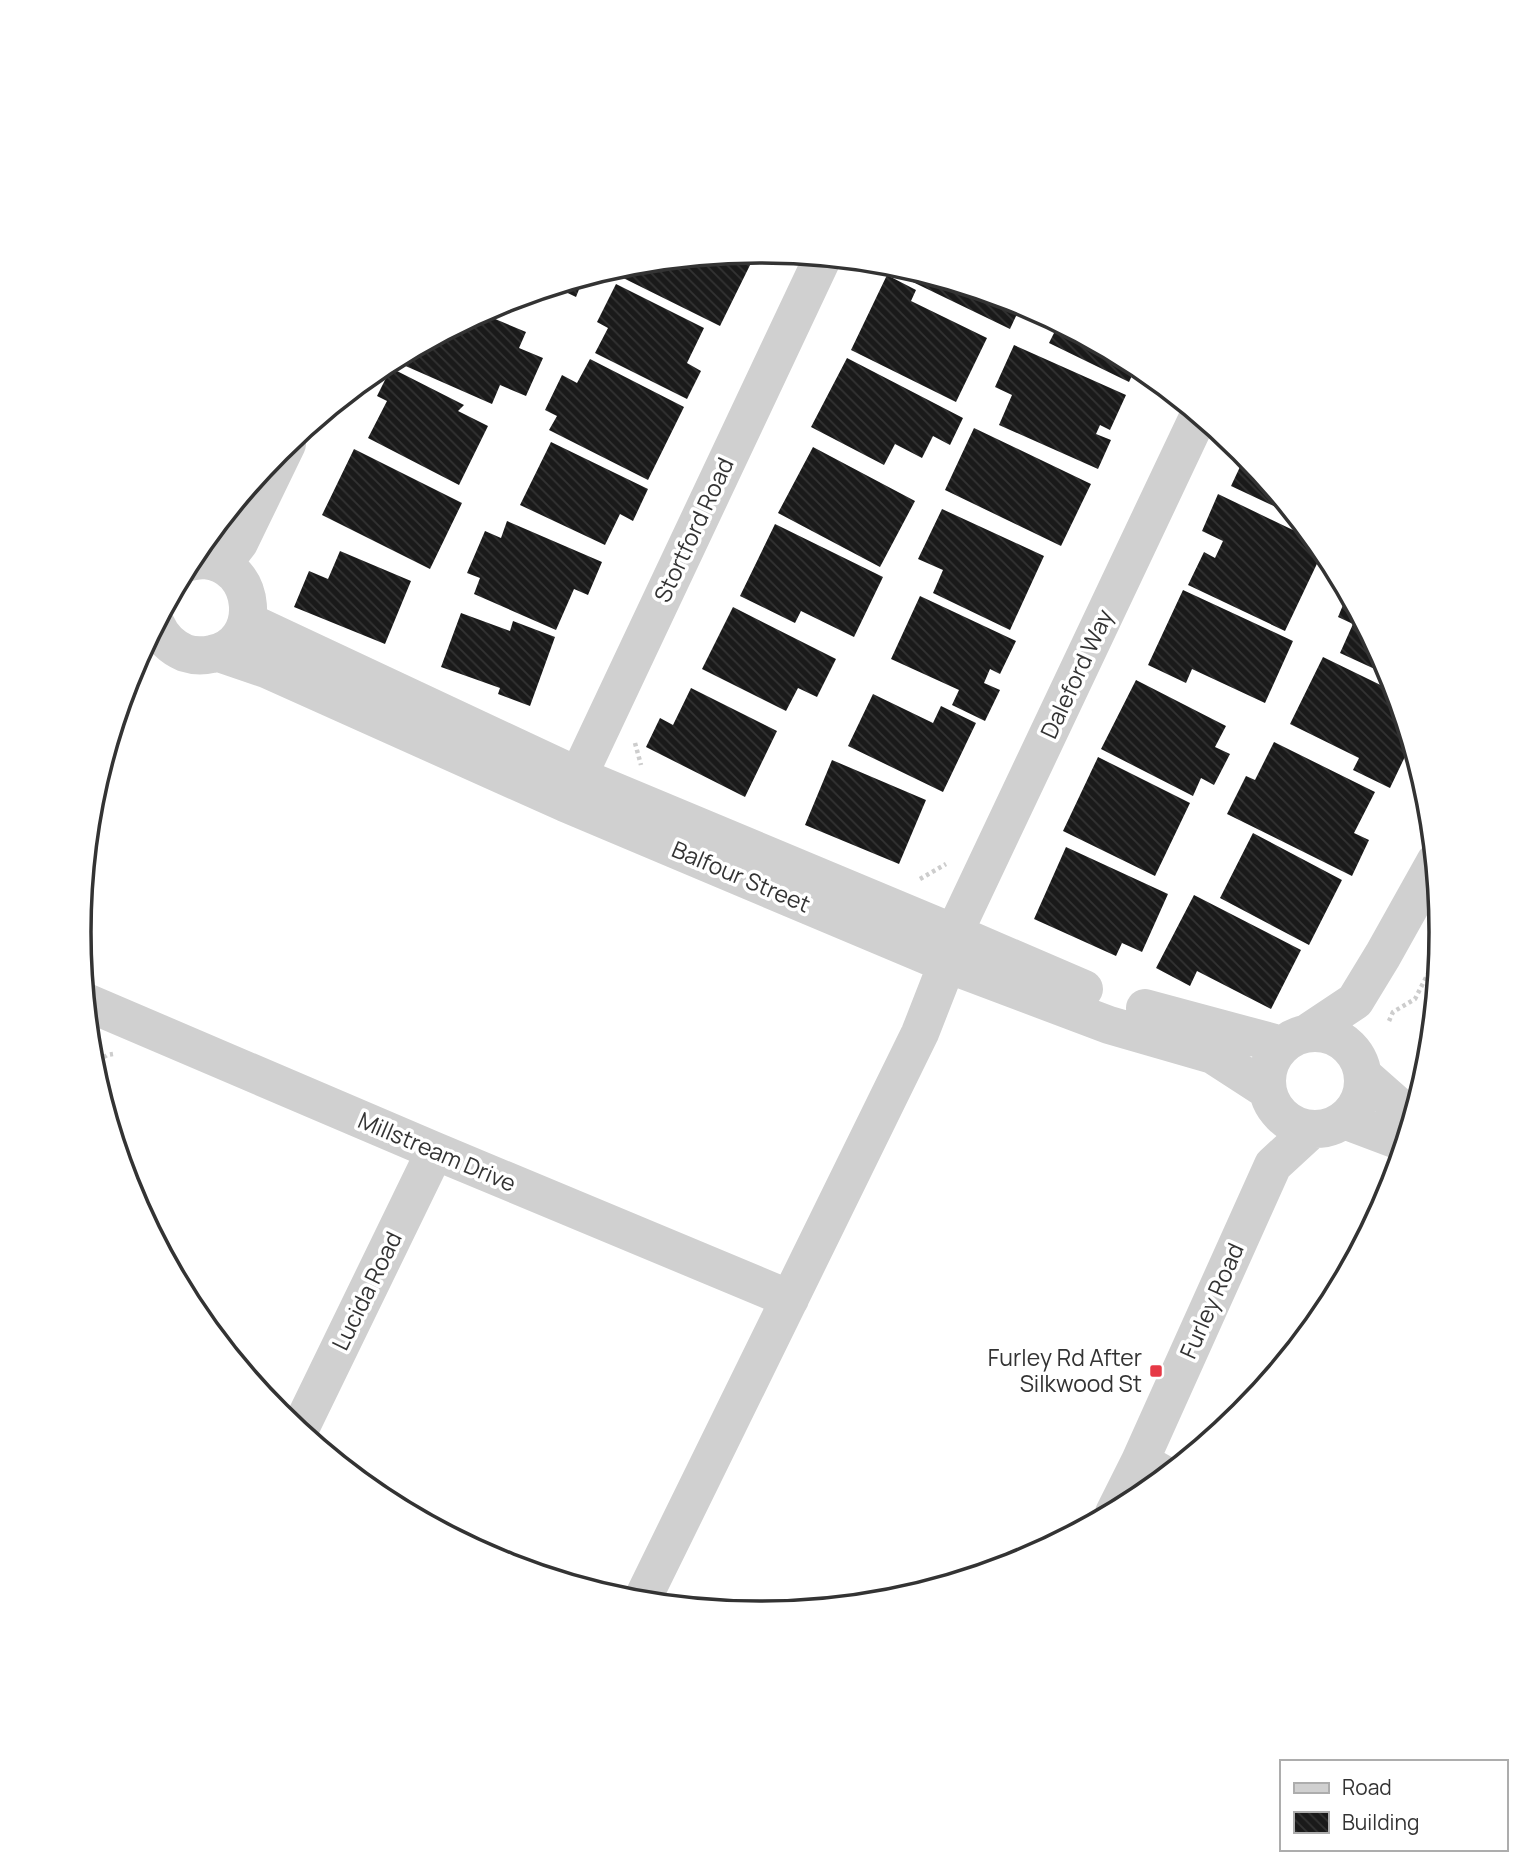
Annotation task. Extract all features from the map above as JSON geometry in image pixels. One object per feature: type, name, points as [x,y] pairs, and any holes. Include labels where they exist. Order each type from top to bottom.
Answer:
[{"type":"street","name":"Stortford Road","points":[[572,789],[819,266]]},
{"type":"street","name":"Daleford Way","points":[[951,949],[1195,423]]},
{"type":"street","points":[[206,563],[239,543],[272,475]]},
{"type":"street","points":[[206,563],[233,573],[247,595],[249,608],[241,635],[231,646],[219,653]]},
{"type":"street","name":"Balfour Street","points":[[247,621],[572,789]]},
{"type":"street","name":"Balfour Street","points":[[161,633],[176,649],[190,655],[219,653],[266,669],[572,789],[951,949],[1109,1025],[1213,1055],[1270,1098],[1283,1118],[1297,1126],[1328,1125],[1396,1141]]},
{"type":"street","points":[[1270,1098],[1267,1073],[1272,1058],[1295,1039],[1355,1001],[1427,875]]},
{"type":"street","name":"Balfour Street","points":[[951,949],[1096,995],[1295,1039],[1321,1033],[1334,1036],[1346,1044],[1359,1065],[1406,1111]]},
{"type":"street","points":[[646,1592],[920,1033],[951,949]]},
{"type":"street","points":[[1328,1125],[1356,1108],[1362,1093],[1355,1001]]},
{"type":"street","name":"Millstream Drive","points":[[96,1012],[790,1299]]},
{"type":"street","name":"Furley Road","points":[[1141,1483],[1153,1469],[1273,1164],[1270,1098]]},
{"type":"street","name":"Furley Road","points":[[1273,1164],[1328,1125]]},
{"type":"street","name":"Lucida Road","points":[[304,1422],[435,1152]]},
{"type":"path","points":[[1389,1021],[1393,1012],[1415,999],[1429,971]]},
{"type":"building","points":[[751,263],[720,326],[623,278],[717,264]]},
{"type":"building","points":[[887,275],[916,290],[911,301],[987,338],[956,402],[851,350]]},
{"type":"building","points":[[909,280],[1017,314],[1010,329]]},
{"type":"building","points":[[616,284],[704,328],[687,363],[701,371],[687,399],[595,353],[608,328],[597,322]]},
{"type":"building","points":[[579,288],[576,297],[566,292]]},
{"type":"building","points":[[494,318],[526,332],[519,348],[543,358],[526,396],[500,385],[492,404],[405,366],[464,332]]},
{"type":"building","points":[[1055,331],[1132,376],[1129,382],[1049,343]]},
{"type":"building","points":[[1014,345],[1126,395],[1110,430],[1100,425],[1096,434],[1111,440],[1098,469],[999,425],[1012,395],[995,387]]},
{"type":"building","points":[[847,358],[963,418],[950,445],[933,436],[922,458],[895,444],[884,465],[811,427]]},
{"type":"building","points":[[590,359],[684,407],[648,480],[549,430],[557,416],[545,410],[562,375],[577,383]]},
{"type":"building","points":[[397,371],[464,405],[458,411],[488,426],[459,485],[368,438],[387,401],[377,396],[386,378]]},
{"type":"building","points":[[974,428],[1091,484],[1061,546],[945,490]]},
{"type":"building","points":[[551,442],[648,489],[633,521],[620,514],[605,545],[520,505]]},
{"type":"building","points":[[813,447],[915,501],[880,567],[778,513]]},
{"type":"building","points":[[354,449],[462,503],[430,569],[322,515]]},
{"type":"building","points":[[1240,466],[1278,508],[1231,486]]},
{"type":"building","points":[[1218,494],[1297,532],[1318,562],[1285,631],[1188,585],[1204,552],[1215,558],[1223,541],[1202,531]]},
{"type":"building","points":[[942,509],[1044,556],[1010,630],[933,593],[943,570],[918,559]]},
{"type":"building","points":[[507,521],[602,562],[588,595],[574,589],[556,630],[474,594],[480,578],[467,573],[485,531],[501,538]]},
{"type":"building","points":[[775,524],[883,577],[854,637],[801,611],[795,623],[740,596]]},
{"type":"building","points":[[340,551],[411,581],[385,644],[294,607],[309,571],[328,579]]},
{"type":"building","points":[[1183,590],[1293,641],[1265,703],[1192,669],[1186,683],[1148,665]]},
{"type":"building","points":[[920,596],[1016,641],[1000,674],[990,669],[984,683],[1000,690],[985,721],[952,705],[959,690],[891,659]]},
{"type":"building","points":[[1343,604],[1376,670],[1340,653],[1353,624],[1338,617]]},
{"type":"building","points":[[733,607],[836,659],[817,697],[798,688],[786,711],[702,669]]},
{"type":"building","points":[[461,613],[510,631],[513,621],[555,637],[530,706],[498,694],[500,688],[441,667]]},
{"type":"building","points":[[1323,657],[1383,686],[1406,755],[1390,788],[1353,770],[1359,758],[1290,724]]},
{"type":"building","points":[[1136,680],[1226,726],[1215,747],[1230,754],[1214,785],[1201,778],[1193,796],[1101,749]]},
{"type":"building","points":[[691,688],[777,731],[745,797],[646,747],[660,718],[673,725]]},
{"type":"building","points":[[873,694],[933,723],[941,706],[976,723],[943,792],[848,746]]},
{"type":"building","points":[[1274,742],[1375,792],[1354,833],[1369,840],[1352,876],[1227,814],[1246,776],[1255,780]]},
{"type":"building","points":[[1098,757],[1190,803],[1155,876],[1063,831]]},
{"type":"building","points":[[832,760],[926,800],[899,864],[805,825]]},
{"type":"building","points":[[1253,833],[1342,880],[1309,945],[1220,898]]},
{"type":"building","points":[[1066,847],[1168,894],[1142,952],[1122,943],[1116,956],[1034,919]]},
{"type":"building","points":[[1194,895],[1301,950],[1271,1009],[1197,971],[1190,986],[1156,968]]},
{"type":"place","name":"Furley Rd After Silkwood St","points":[[1156,1371]]}]
